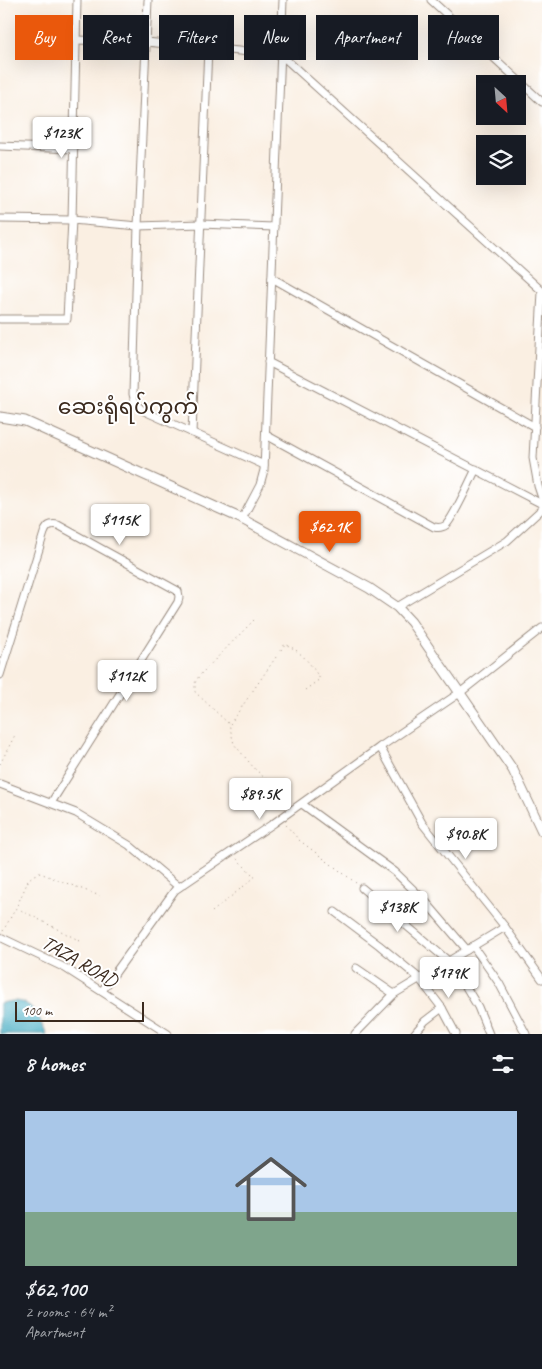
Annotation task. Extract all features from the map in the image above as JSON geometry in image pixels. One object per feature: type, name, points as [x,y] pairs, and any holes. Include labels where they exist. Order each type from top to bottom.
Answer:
[{"type":"street","points":[[0,319],[67,319],[72,220],[77,0]]},
{"type":"street","points":[[147,15],[148,0]]},
{"type":"street","points":[[282,15],[283,0]]},
{"type":"street","points":[[431,0],[542,102]]},
{"type":"street","points":[[76,40],[83,40]]},
{"type":"street","points":[[145,60],[138,226],[134,399],[142,410],[264,466]]},
{"type":"street","points":[[192,433],[208,60]]},
{"type":"street","points":[[242,520],[263,479],[281,60]]},
{"type":"street","points":[[287,60],[542,292],[533,458],[542,498]]},
{"type":"street","points":[[0,146],[74,149]]},
{"type":"street","points":[[0,218],[72,220],[138,226],[201,224],[274,227]]},
{"type":"street","points":[[272,278],[534,427]]},
{"type":"street","points":[[268,362],[542,504]]},
{"type":"street","points":[[0,417],[25,421],[242,520],[370,588],[397,607],[411,622],[514,770],[542,831]]},
{"type":"street","points":[[266,435],[434,527],[440,528],[446,525],[451,517],[476,469]]},
{"type":"street","points":[[397,607],[508,541],[541,512]]},
{"type":"street","points":[[0,674],[44,533],[49,525],[58,525],[178,591],[178,602],[50,803]]},
{"type":"street","points":[[102,991],[175,890],[302,804],[461,692],[542,628]]},
{"type":"street","points":[[380,748],[422,823],[505,927],[542,979]]},
{"type":"street","points":[[0,784],[76,813],[129,845],[179,887]]},
{"type":"street","points":[[302,804],[395,872],[426,902],[470,948],[499,983],[526,1034]]},
{"type":"street","points":[[362,888],[453,965],[478,1007],[489,1034]]},
{"type":"street","points":[[335,912],[419,978],[442,1008],[456,1034]]},
{"type":"street","points":[[355,1034],[394,994],[505,927]]},
{"type":"street","name":"TAZA ROAD","points":[[0,936],[66,968],[168,1034]]},
{"type":"street","points":[[356,968],[394,994]]},
{"type":"street","points":[[414,1034],[425,1021],[442,1008]]},
{"type":"path","points":[[254,620],[199,676],[195,683],[195,692],[229,724],[234,744],[254,768],[274,787],[289,813]]},
{"type":"path","points":[[229,724],[285,644],[293,648],[312,665],[320,679],[305,690]]},
{"type":"path","points":[[0,764],[15,734]]},
{"type":"path","points":[[280,819],[299,840],[362,888]]},
{"type":"path","points":[[212,912],[255,877],[230,852]]},
{"type":"path","points":[[0,936],[16,908],[29,879],[34,875],[40,874],[100,896]]},
{"type":"path","points":[[16,908],[82,942]]},
{"type":"water","points":[[19,1001],[30,1006],[38,1015],[47,1034],[0,1034],[0,1003]]},
{"type":"district","name":"ဆေးရုံရပ်ကွက်","points":[[128,406]]}]
